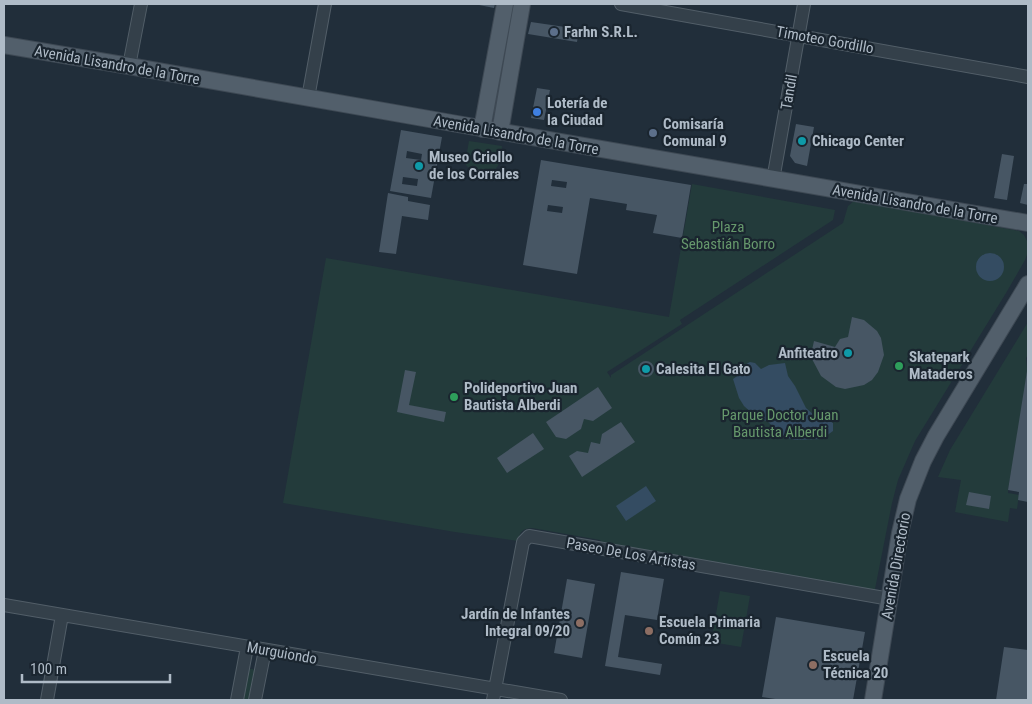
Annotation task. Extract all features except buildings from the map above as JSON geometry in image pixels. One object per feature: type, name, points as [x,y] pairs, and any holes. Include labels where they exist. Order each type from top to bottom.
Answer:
[{"type":"main road","points":[[482,129],[505,4]]},
{"type":"main road","points":[[500,132],[522,4]]},
{"type":"main road","name":"Avenida Lisandro de la Torre","points":[[4,45],[1028,223]]},
{"type":"main road","name":"Avenida Directorio","points":[[873,700],[900,533],[908,499],[923,461],[936,436],[1028,284]]},
{"type":"street","points":[[129,66],[141,4]]},
{"type":"street","points":[[308,98],[325,4]]},
{"type":"street","name":"Timoteo Gordillo","points":[[621,4],[1028,77]]},
{"type":"street","name":"Tandil","points":[[773,180],[804,4]]},
{"type":"street","name":"Paseo De Los Artistas","points":[[494,695],[523,542],[529,536],[890,599]]},
{"type":"street","name":"Murguiondo","points":[[4,605],[265,650],[494,695],[560,700]]},
{"type":"street","points":[[47,700],[62,615]]},
{"type":"street","points":[[237,700],[247,647]]},
{"type":"street","points":[[255,700],[265,650]]},
{"type":"green space","points":[[469,141],[502,146],[496,169],[481,176],[465,164]]},
{"type":"green space","points":[[692,184],[835,210],[833,220],[680,320],[682,324],[607,372],[611,378],[611,375],[843,223],[848,206],[855,200],[1019,231],[1024,235],[1028,243],[1028,252],[1025,260],[915,441],[898,480],[875,589],[871,592],[602,544],[600,540],[532,528],[522,531],[518,541],[283,503],[326,258],[669,317]]},
{"type":"green space","points":[[1028,322],[1028,355],[1026,358],[1028,378],[1008,490],[1008,493],[1019,495],[1017,509],[1010,508],[1008,522],[955,512],[961,480],[938,477],[950,450]]},
{"type":"green space","points":[[720,591],[750,596],[741,647],[711,642]]},
{"type":"green space","points":[[248,669],[253,669],[255,672],[249,700],[241,700]]},
{"type":"water","points":[[990,253],[1000,257],[1004,267],[1000,277],[990,281],[980,277],[976,267],[980,257]]},
{"type":"water","points":[[750,362],[755,363],[761,369],[769,365],[785,363],[788,376],[806,408],[814,415],[818,415],[822,419],[833,423],[833,431],[822,439],[795,440],[785,437],[768,422],[755,416],[744,406],[739,398],[733,379],[740,374],[744,365]]},
{"type":"water","points":[[646,486],[656,501],[626,521],[616,506]]},
{"type":"place","name":"Farhn S.R.L.","points":[[554,32]]},
{"type":"place","name":"Lotería de la Ciudad","points":[[537,112]]},
{"type":"place","name":"Comisaría Comunal 9","points":[[653,133]]},
{"type":"place","name":"Chicago Center","points":[[802,141]]},
{"type":"place","name":"Museo Criollo de los Corrales","points":[[419,166]]},
{"type":"place","name":"Anfiteatro","points":[[848,353]]},
{"type":"place","name":"Skatepark Mataderos","points":[[899,366]]},
{"type":"place","name":"Calesita El Gato","points":[[646,369]]},
{"type":"place","name":"Polideportivo Juan Bautista Alberdi","points":[[454,397]]},
{"type":"place","name":"Jardín de Infantes Integral 09/20","points":[[580,623]]},
{"type":"place","name":"Escuela Primaria Común 23","points":[[649,631]]},
{"type":"place","name":"Escuela Técnica 20","points":[[813,665]]},
{"type":"park label","name":"Plaza Sebastián Borro","points":[[728,236]]},
{"type":"park label","name":"Parque Doctor Juan Bautista Alberdi","points":[[780,424]]}]
